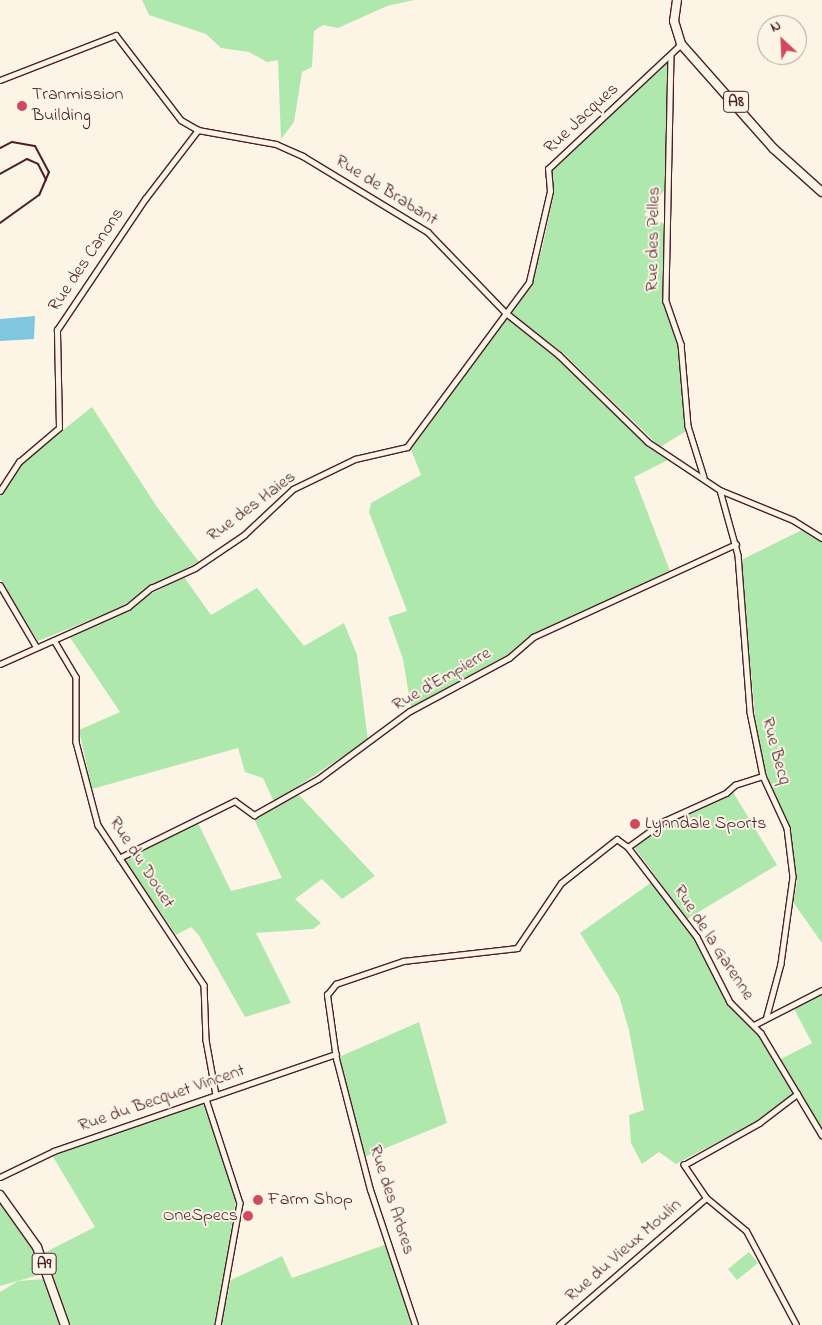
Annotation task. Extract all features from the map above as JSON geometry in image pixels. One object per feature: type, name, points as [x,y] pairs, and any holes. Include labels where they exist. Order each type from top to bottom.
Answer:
[{"type":"main road","name":"A8","points":[[677,0],[674,21],[682,44],[774,149],[822,192]]},
{"type":"main road","name":"A9","points":[[0,1195],[36,1247],[65,1325]]},
{"type":"street","name":"Rue de Brabant","points":[[0,80],[113,35],[174,112],[198,130],[276,144],[302,156],[428,232],[505,312],[559,355],[648,442],[704,477],[720,490],[793,520],[822,538]]},
{"type":"street","name":"Rue Jacques","points":[[505,312],[529,282],[548,208],[548,169],[682,44]]},
{"type":"street","name":"Rue des Pelles","points":[[671,55],[666,301],[681,344],[688,426],[704,477]]},
{"type":"street","name":"Rue des Canons","points":[[0,491],[20,462],[59,428],[57,330],[145,199],[198,130]]},
{"type":"street","name":"Rue des Haies","points":[[0,664],[36,646],[54,640],[128,607],[150,588],[195,568],[244,535],[293,489],[354,459],[407,447],[505,312]]},
{"type":"street","name":"Rue Becq","points":[[720,490],[736,544],[750,712],[763,776],[786,828],[793,876],[781,964],[767,1016]]},
{"type":"street","name":"Rue d'Empierre","points":[[119,858],[235,801],[254,815],[318,779],[410,711],[509,658],[533,637],[736,544]]},
{"type":"street","points":[[0,585],[36,646]]},
{"type":"street","name":"Rue du Douet","points":[[54,640],[76,677],[76,742],[98,824],[204,985],[206,1040],[216,1095]]},
{"type":"street","points":[[336,1054],[327,995],[336,984],[418,958],[517,948],[573,871],[617,838],[628,847],[664,821],[726,794],[734,785],[763,776]]},
{"type":"street","name":"Rue de la Garenne","points":[[628,847],[696,937],[730,1002],[754,1025],[822,1135]]},
{"type":"street","points":[[754,1025],[767,1016],[822,990]]},
{"type":"street","name":"Rue du Becquet Vincent","points":[[0,1177],[54,1150],[336,1054]]},
{"type":"street","name":"Rue des Arbres","points":[[336,1054],[373,1203],[387,1230],[415,1325]]},
{"type":"street","points":[[796,1325],[746,1231],[706,1198],[684,1165],[759,1123],[798,1094]]},
{"type":"street","points":[[206,1099],[240,1203],[218,1325]]},
{"type":"street","name":"Rue du Vieux Moulin","points":[[559,1325],[706,1198]]},
{"type":"green space","points":[[142,0],[414,0],[387,6],[338,28],[323,25],[314,31],[312,67],[302,72],[294,122],[281,139],[278,60],[267,62],[249,52],[221,48],[206,34],[149,15]]},
{"type":"green space","points":[[669,60],[668,186],[644,215],[667,225],[665,299],[678,342],[688,430],[660,447],[563,353],[509,312],[531,283],[542,249],[554,193],[551,169]]},
{"type":"green space","points":[[506,317],[550,350],[638,437],[670,459],[634,477],[670,571],[528,637],[509,654],[411,707],[403,659],[388,617],[407,611],[369,512],[371,503],[421,475],[410,447]]},
{"type":"green space","points":[[92,407],[157,507],[199,562],[148,588],[120,608],[38,641],[0,579],[0,495],[23,462]]},
{"type":"green space","points":[[802,530],[822,542],[822,943],[793,902],[797,883],[790,828],[766,773],[757,738],[741,560]]},
{"type":"green space","points":[[184,577],[211,615],[257,588],[304,646],[344,623],[357,655],[368,740],[274,802],[263,778],[245,772],[238,748],[92,789],[79,730],[120,712],[69,636]]},
{"type":"green space","points":[[733,792],[777,865],[687,919],[634,847],[674,820]]},
{"type":"green space","points":[[297,793],[375,876],[342,899],[322,879],[295,899],[321,923],[313,929],[256,933],[291,1003],[245,1017],[198,934],[191,927],[176,935],[124,859],[197,821],[231,891],[282,878],[253,817]]},
{"type":"green space","points":[[652,882],[707,956],[725,1001],[756,1031],[795,1093],[757,1121],[676,1164],[659,1152],[642,1164],[631,1143],[629,1115],[644,1110],[629,1030],[619,996],[580,933]]},
{"type":"green space","points":[[822,993],[822,1130],[779,1060],[812,1043],[793,1007]]},
{"type":"green space","points":[[419,1022],[447,1123],[364,1157],[339,1057]]},
{"type":"green space","points":[[203,1102],[219,1135],[236,1200],[216,1325],[70,1325],[44,1253],[95,1227],[52,1155]]},
{"type":"green space","points":[[0,1201],[27,1236],[42,1274],[0,1286]]},
{"type":"green space","points":[[387,1244],[412,1325],[221,1325],[231,1280],[282,1256],[292,1278]]},
{"type":"green space","points":[[749,1252],[758,1263],[737,1280],[728,1269]]},
{"type":"green space","points":[[45,1279],[61,1325],[0,1325],[0,1292],[18,1281]]},
{"type":"water","points":[[35,316],[34,339],[0,341],[0,319]]},
{"type":"railway","points":[[0,148],[12,142],[35,146],[49,172],[39,195],[0,223]]},
{"type":"railway","points":[[0,174],[27,159],[38,164],[46,180]]},
{"type":"place","name":"Tranmission Building","points":[[22,106]]},
{"type":"place","name":"Lynndale Sports","points":[[635,824]]},
{"type":"place","name":"Farm Shop","points":[[258,1200]]},
{"type":"place","name":"OneSpecs","points":[[248,1216]]}]
